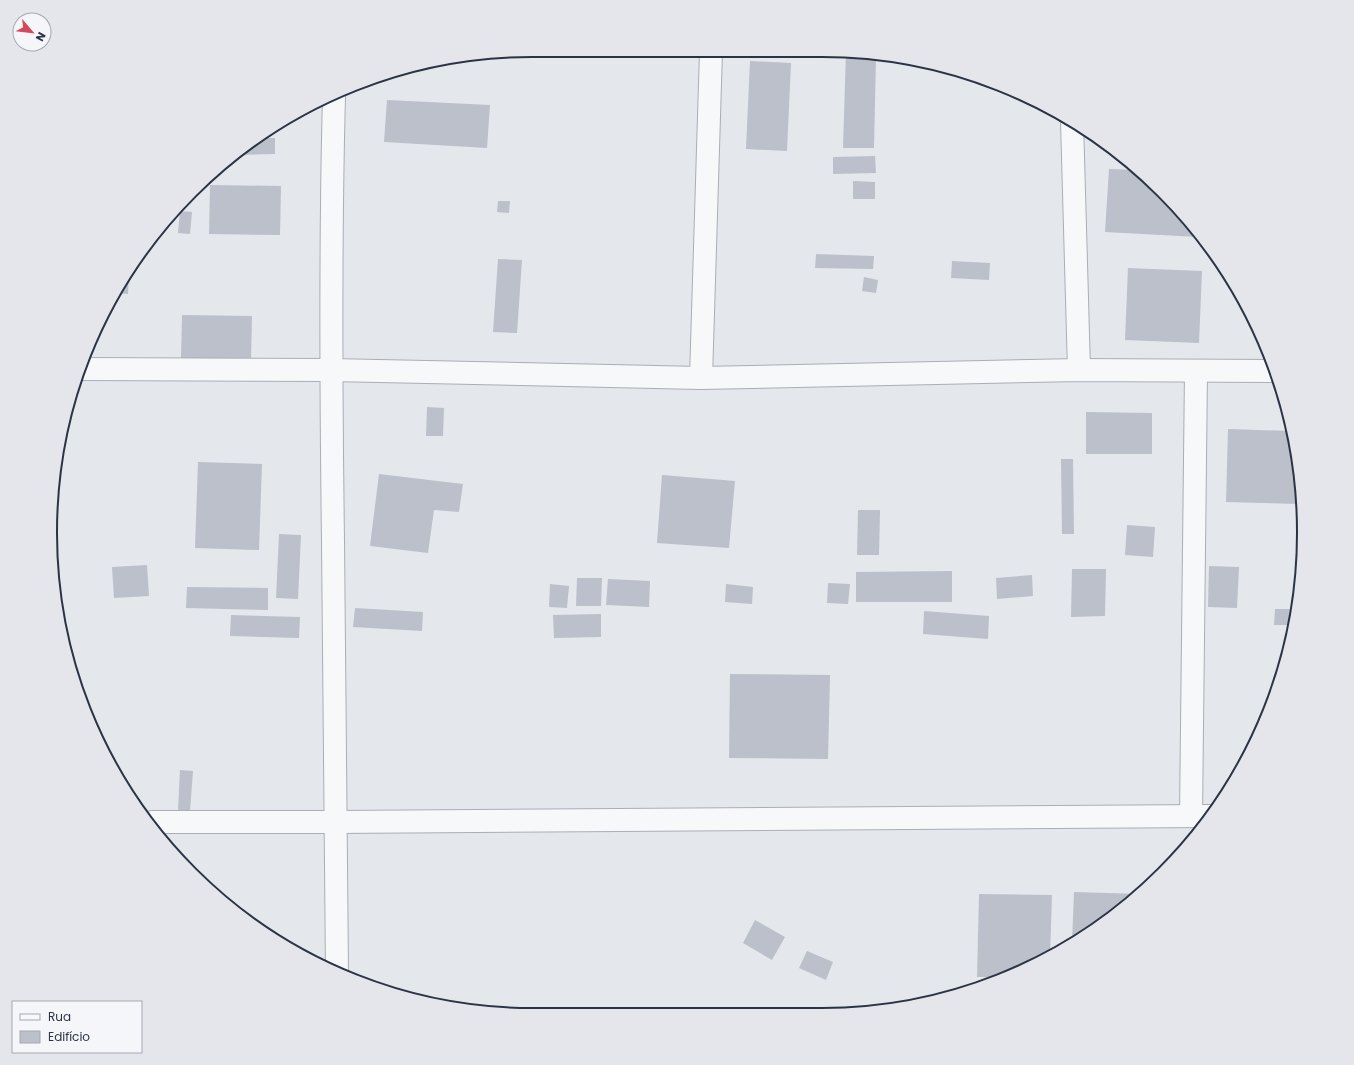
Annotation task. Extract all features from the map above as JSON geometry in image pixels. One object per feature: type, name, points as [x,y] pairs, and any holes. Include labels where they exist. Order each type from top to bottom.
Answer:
[{"type":"street","points":[[701,378],[711,57]]},
{"type":"street","points":[[334,101],[331,202],[331,370],[337,822],[337,966]]},
{"type":"street","points":[[1072,129],[1079,370]]},
{"type":"street","points":[[86,369],[331,370],[701,378],[1079,370],[1269,371]]},
{"type":"street","points":[[155,822],[1201,816],[1196,371]]},
{"type":"building","points":[[846,58],[876,60],[874,148],[843,148]]},
{"type":"building","points":[[750,61],[791,63],[787,151],[746,149]]},
{"type":"building","points":[[387,100],[490,105],[487,148],[384,142]]},
{"type":"building","points":[[267,138],[275,138],[275,154],[243,155]]},
{"type":"building","points":[[875,156],[876,173],[833,174],[833,157]]},
{"type":"building","points":[[1109,169],[1129,170],[1158,196],[1194,237],[1105,232]]},
{"type":"building","points":[[853,181],[875,182],[875,199],[853,199]]},
{"type":"building","points":[[210,185],[281,186],[280,235],[209,234]]},
{"type":"building","points":[[498,201],[510,201],[509,213],[497,212]]},
{"type":"building","points":[[182,211],[192,212],[190,234],[178,233],[180,214]]},
{"type":"building","points":[[816,254],[874,256],[873,269],[815,268]]},
{"type":"building","points":[[498,259],[522,260],[517,333],[493,332]]},
{"type":"building","points":[[952,261],[990,263],[989,280],[951,278]]},
{"type":"building","points":[[1128,268],[1202,271],[1199,343],[1125,340]]},
{"type":"building","points":[[864,277],[878,280],[876,293],[862,291]]},
{"type":"building","points":[[129,282],[128,294],[122,294]]},
{"type":"building","points":[[182,315],[252,316],[251,360],[181,358]]},
{"type":"building","points":[[427,407],[444,408],[443,436],[426,436]]},
{"type":"building","points":[[1086,412],[1152,413],[1152,454],[1086,454]]},
{"type":"building","points":[[1228,429],[1286,431],[1293,470],[1296,504],[1226,502]]},
{"type":"building","points":[[1061,459],[1073,459],[1074,534],[1062,534]]},
{"type":"building","points":[[198,462],[262,464],[259,550],[195,548]]},
{"type":"building","points":[[379,474],[463,484],[459,512],[434,510],[428,553],[370,546]]},
{"type":"building","points":[[662,475],[735,481],[729,548],[657,543]]},
{"type":"building","points":[[858,510],[880,510],[879,555],[857,555]]},
{"type":"building","points":[[1127,525],[1155,527],[1153,557],[1125,555]]},
{"type":"building","points":[[279,534],[301,535],[298,599],[276,598]]},
{"type":"building","points":[[147,565],[149,596],[114,598],[112,567]]},
{"type":"building","points":[[1209,566],[1239,567],[1237,608],[1208,607]]},
{"type":"building","points":[[1072,569],[1106,569],[1105,616],[1071,617]]},
{"type":"building","points":[[952,571],[952,602],[856,602],[856,572]]},
{"type":"building","points":[[1032,575],[1033,596],[997,599],[996,578]]},
{"type":"building","points":[[577,578],[602,578],[601,606],[576,606]]},
{"type":"building","points":[[608,579],[650,581],[649,607],[606,605]]},
{"type":"building","points":[[828,583],[850,584],[848,604],[827,603]]},
{"type":"building","points":[[550,584],[569,586],[567,608],[549,607]]},
{"type":"building","points":[[726,584],[753,587],[752,604],[725,602]]},
{"type":"building","points":[[187,587],[268,588],[268,610],[186,608]]},
{"type":"building","points":[[355,608],[423,612],[422,631],[353,627]]},
{"type":"building","points":[[1275,609],[1291,609],[1288,625],[1274,625]]},
{"type":"building","points":[[924,611],[989,616],[988,639],[923,634]]},
{"type":"building","points":[[601,614],[601,637],[554,638],[553,615]]},
{"type":"building","points":[[231,615],[300,617],[299,638],[230,636]]},
{"type":"building","points":[[730,674],[830,675],[828,759],[729,758]]},
{"type":"building","points":[[180,770],[193,771],[190,811],[178,810]]},
{"type":"building","points":[[1074,892],[1131,894],[1111,910],[1072,936]]},
{"type":"building","points":[[979,894],[1052,895],[1050,949],[1003,972],[990,977],[977,977]]},
{"type":"building","points":[[755,920],[785,937],[772,960],[743,943]]},
{"type":"building","points":[[807,951],[833,962],[826,980],[799,968]]}]
